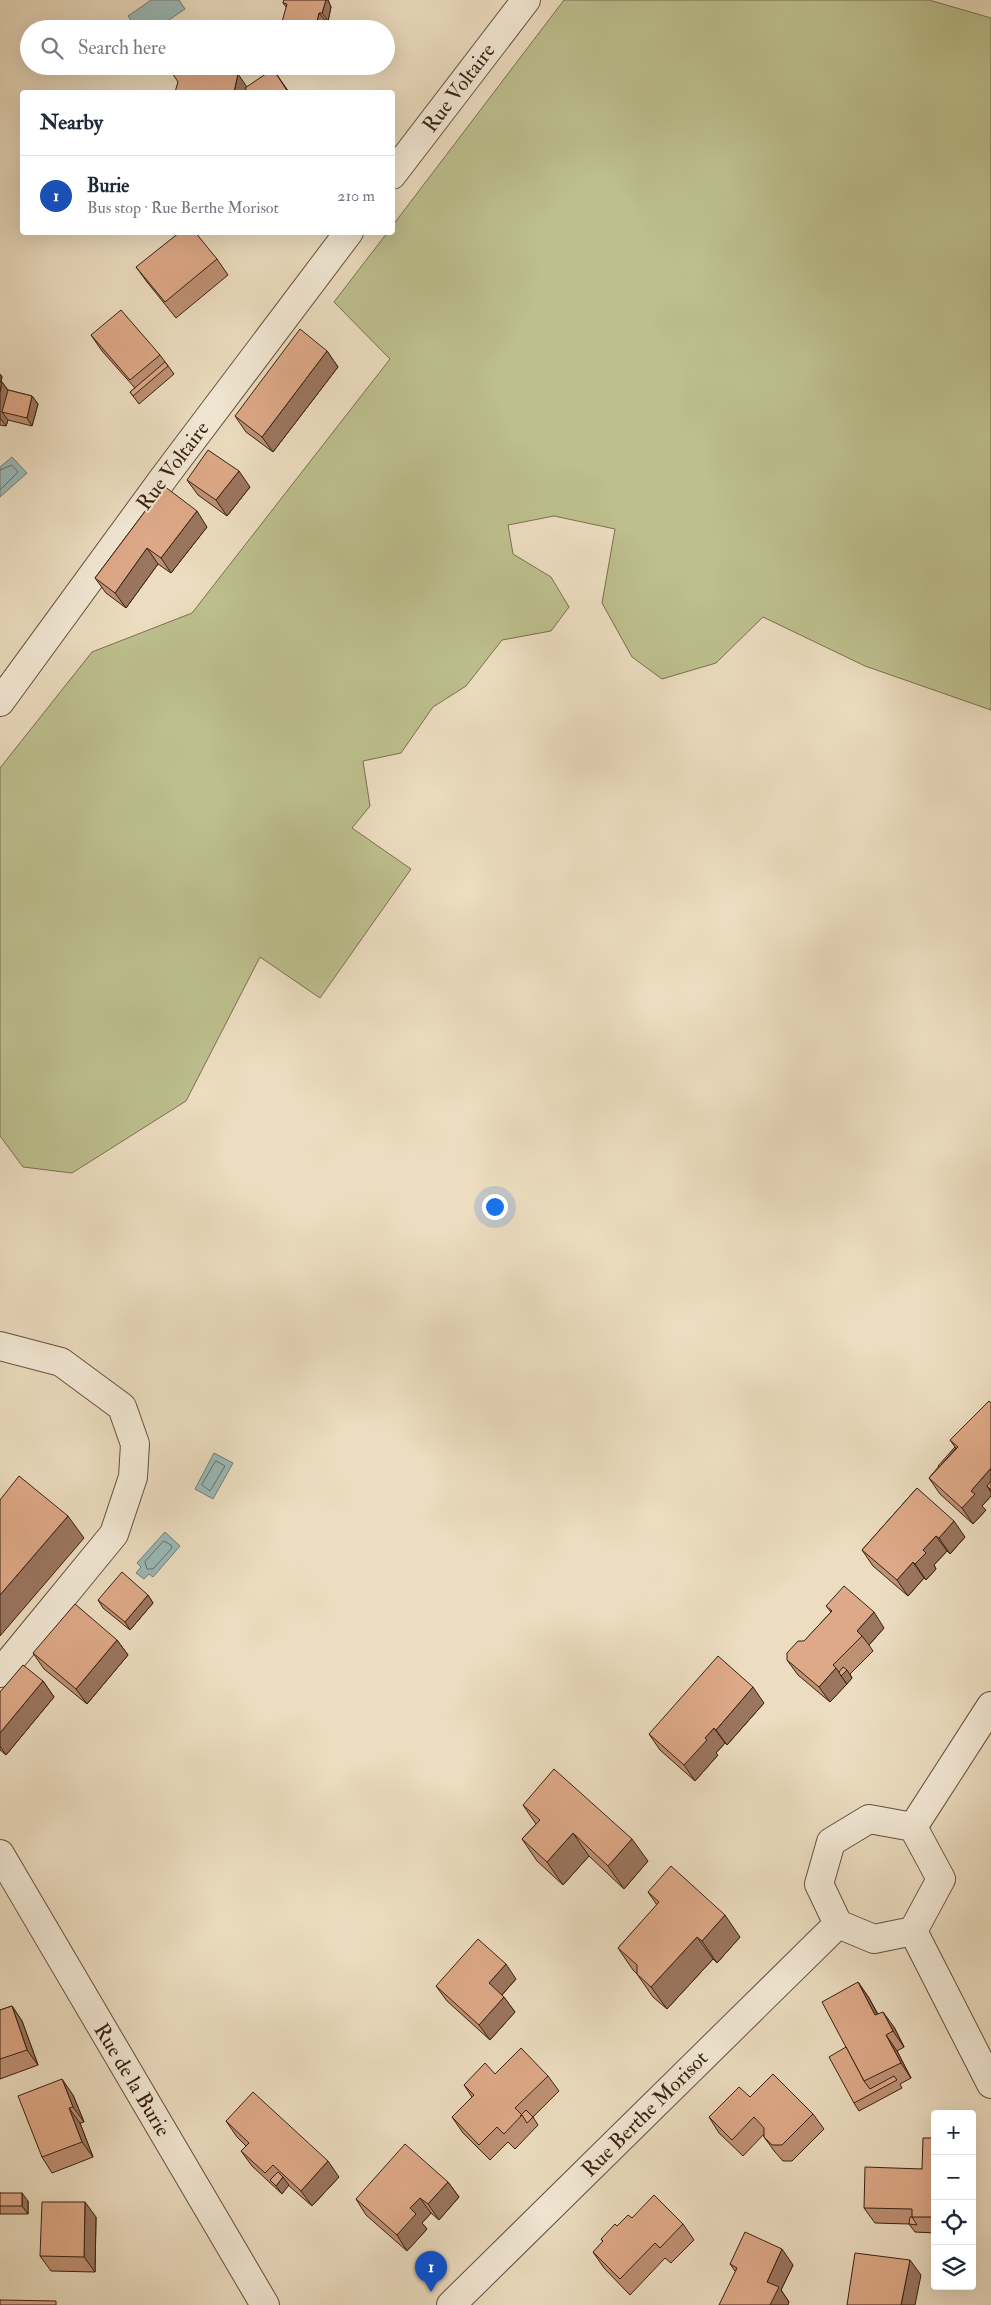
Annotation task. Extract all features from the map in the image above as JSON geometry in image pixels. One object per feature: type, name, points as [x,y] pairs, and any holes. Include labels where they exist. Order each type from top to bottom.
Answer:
[{"type":"street","name":"Rue Voltaire","points":[[395,172],[526,0]]},
{"type":"street","name":"Rue Voltaire","points":[[0,702],[164,476],[347,235]]},
{"type":"street","points":[[0,1346],[61,1362],[122,1407],[135,1444],[133,1477],[114,1534],[0,1673]]},
{"type":"street","points":[[912,1827],[991,1706]]},
{"type":"street","points":[[869,1819],[912,1827],[941,1879],[912,1931],[874,1939],[838,1924],[819,1884],[831,1842],[869,1819]]},
{"type":"street","name":"Rue de la Burie","points":[[0,1854],[265,2305]]},
{"type":"street","name":"Rue Berthe Morisot","points":[[451,2305],[838,1924]]},
{"type":"street","points":[[912,1931],[991,2084]]},
{"type":"green space","points":[[564,0],[929,0],[991,18],[991,710],[865,666],[763,617],[716,663],[662,679],[632,657],[602,603],[615,529],[554,516],[508,525],[513,554],[551,577],[569,607],[551,631],[502,640],[466,686],[433,707],[401,753],[363,761],[370,806],[352,828],[411,869],[320,998],[260,957],[186,1101],[72,1173],[23,1167],[0,1136],[0,768],[92,652],[192,613],[390,359],[334,302],[385,235],[395,235],[395,222]]},
{"type":"water","points":[[151,0],[179,0],[185,9],[169,20],[131,20],[128,16]]},
{"type":"water","points":[[12,457],[27,473],[0,497],[0,467]]},
{"type":"water","points":[[214,1453],[233,1463],[213,1499],[195,1489]]},
{"type":"water","points":[[165,1532],[180,1546],[153,1577],[149,1574],[144,1579],[136,1573],[141,1567],[137,1563]]},
{"type":"building","points":[[284,0],[326,0],[322,13],[319,13],[317,20],[283,20],[287,4],[283,3]]},
{"type":"building","points":[[174,75],[238,75],[234,90],[176,90],[178,82]]},
{"type":"building","points":[[264,75],[277,75],[287,90],[246,90],[245,88]]},
{"type":"building","points":[[176,235],[197,235],[217,259],[165,302],[136,267]]},
{"type":"building","points":[[121,310],[160,355],[130,380],[91,335]]},
{"type":"building","points":[[300,329],[327,351],[262,437],[235,416]]},
{"type":"building","points":[[165,362],[168,366],[133,396],[130,392]]},
{"type":"building","points":[[8,390],[32,396],[27,418],[2,412]]},
{"type":"building","points":[[208,450],[239,471],[216,500],[187,480]]},
{"type":"building","points":[[164,486],[197,511],[161,558],[147,548],[115,593],[95,578]]},
{"type":"building","points":[[989,1401],[991,1403],[991,1468],[971,1491],[975,1494],[962,1508],[929,1478],[958,1447],[950,1440]]},
{"type":"building","points":[[956,1448],[939,1467],[938,1466]]},
{"type":"building","points":[[19,1476],[68,1516],[0,1595],[0,1500]]},
{"type":"building","points":[[991,1481],[991,1490],[987,1486]]},
{"type":"building","points":[[917,1488],[954,1521],[939,1538],[936,1536],[923,1550],[926,1553],[915,1564],[913,1562],[897,1580],[862,1550]]},
{"type":"building","points":[[122,1572],[148,1595],[125,1622],[98,1600]]},
{"type":"building","points":[[844,1586],[874,1612],[857,1631],[862,1636],[833,1665],[836,1668],[819,1687],[787,1660],[787,1653],[798,1641],[804,1641],[832,1611],[826,1606]]},
{"type":"building","points":[[75,1604],[117,1640],[76,1689],[33,1653]]},
{"type":"building","points":[[718,1656],[753,1687],[716,1730],[714,1728],[705,1738],[707,1740],[684,1765],[649,1734]]},
{"type":"building","points":[[23,1665],[43,1681],[0,1733],[0,1692]]},
{"type":"building","points":[[843,1667],[847,1670],[841,1676],[839,1672]]},
{"type":"building","points":[[554,1769],[632,1839],[608,1866],[573,1833],[547,1862],[522,1839],[540,1820],[523,1805]]},
{"type":"building","points":[[671,1866],[725,1915],[702,1941],[697,1937],[651,1987],[637,1974],[637,1965],[618,1948],[659,1902],[648,1892]]},
{"type":"building","points":[[478,1939],[506,1964],[489,1983],[504,1997],[479,2025],[436,1986]]},
{"type":"building","points":[[858,1982],[875,2015],[883,2012],[893,2031],[886,2035],[901,2063],[864,2081],[822,2002]]},
{"type":"building","points":[[12,2006],[27,2050],[0,2059],[0,2010]]},
{"type":"building","points":[[846,2047],[870,2089],[894,2076],[897,2080],[854,2103],[829,2057]]},
{"type":"building","points":[[521,2048],[548,2076],[515,2108],[522,2115],[504,2134],[497,2127],[479,2145],[452,2117],[474,2095],[464,2085],[485,2063],[495,2074]]},
{"type":"building","points":[[773,2074],[813,2114],[782,2145],[772,2145],[764,2137],[764,2128],[754,2117],[732,2140],[709,2117],[739,2087],[750,2097]]},
{"type":"building","points":[[62,2079],[73,2107],[69,2108],[82,2142],[42,2157],[18,2096]]},
{"type":"building","points":[[253,2092],[328,2161],[301,2191],[273,2165],[265,2173],[241,2151],[249,2143],[226,2121]]},
{"type":"building","points":[[526,2110],[533,2117],[527,2123],[522,2115],[520,2116]]},
{"type":"building","points":[[923,2138],[931,2138],[931,2217],[912,2217],[912,2209],[864,2208],[865,2167],[922,2169]]},
{"type":"building","points":[[405,2144],[448,2182],[428,2204],[420,2198],[410,2208],[416,2214],[397,2235],[356,2199]]},
{"type":"building","points":[[278,2172],[283,2177],[276,2186],[270,2180]]},
{"type":"building","points":[[0,2193],[22,2193],[22,2206],[0,2206]]},
{"type":"building","points":[[654,2195],[683,2224],[660,2248],[655,2243],[620,2279],[593,2252],[603,2241],[601,2239],[615,2224],[617,2226],[628,2215],[632,2218]]},
{"type":"building","points":[[42,2202],[85,2202],[84,2257],[40,2256]]},
{"type":"building","points":[[910,2217],[912,2217],[917,2225],[909,2224]]},
{"type":"building","points":[[745,2232],[782,2249],[767,2282],[779,2287],[770,2305],[719,2305],[737,2268],[730,2264]]},
{"type":"building","points":[[855,2253],[910,2260],[901,2305],[847,2305]]},
{"type":"building","points":[[0,2300],[56,2301],[56,2305],[0,2305]]},
{"type":"place","name":"Burie","points":[[431,2292]]}]
